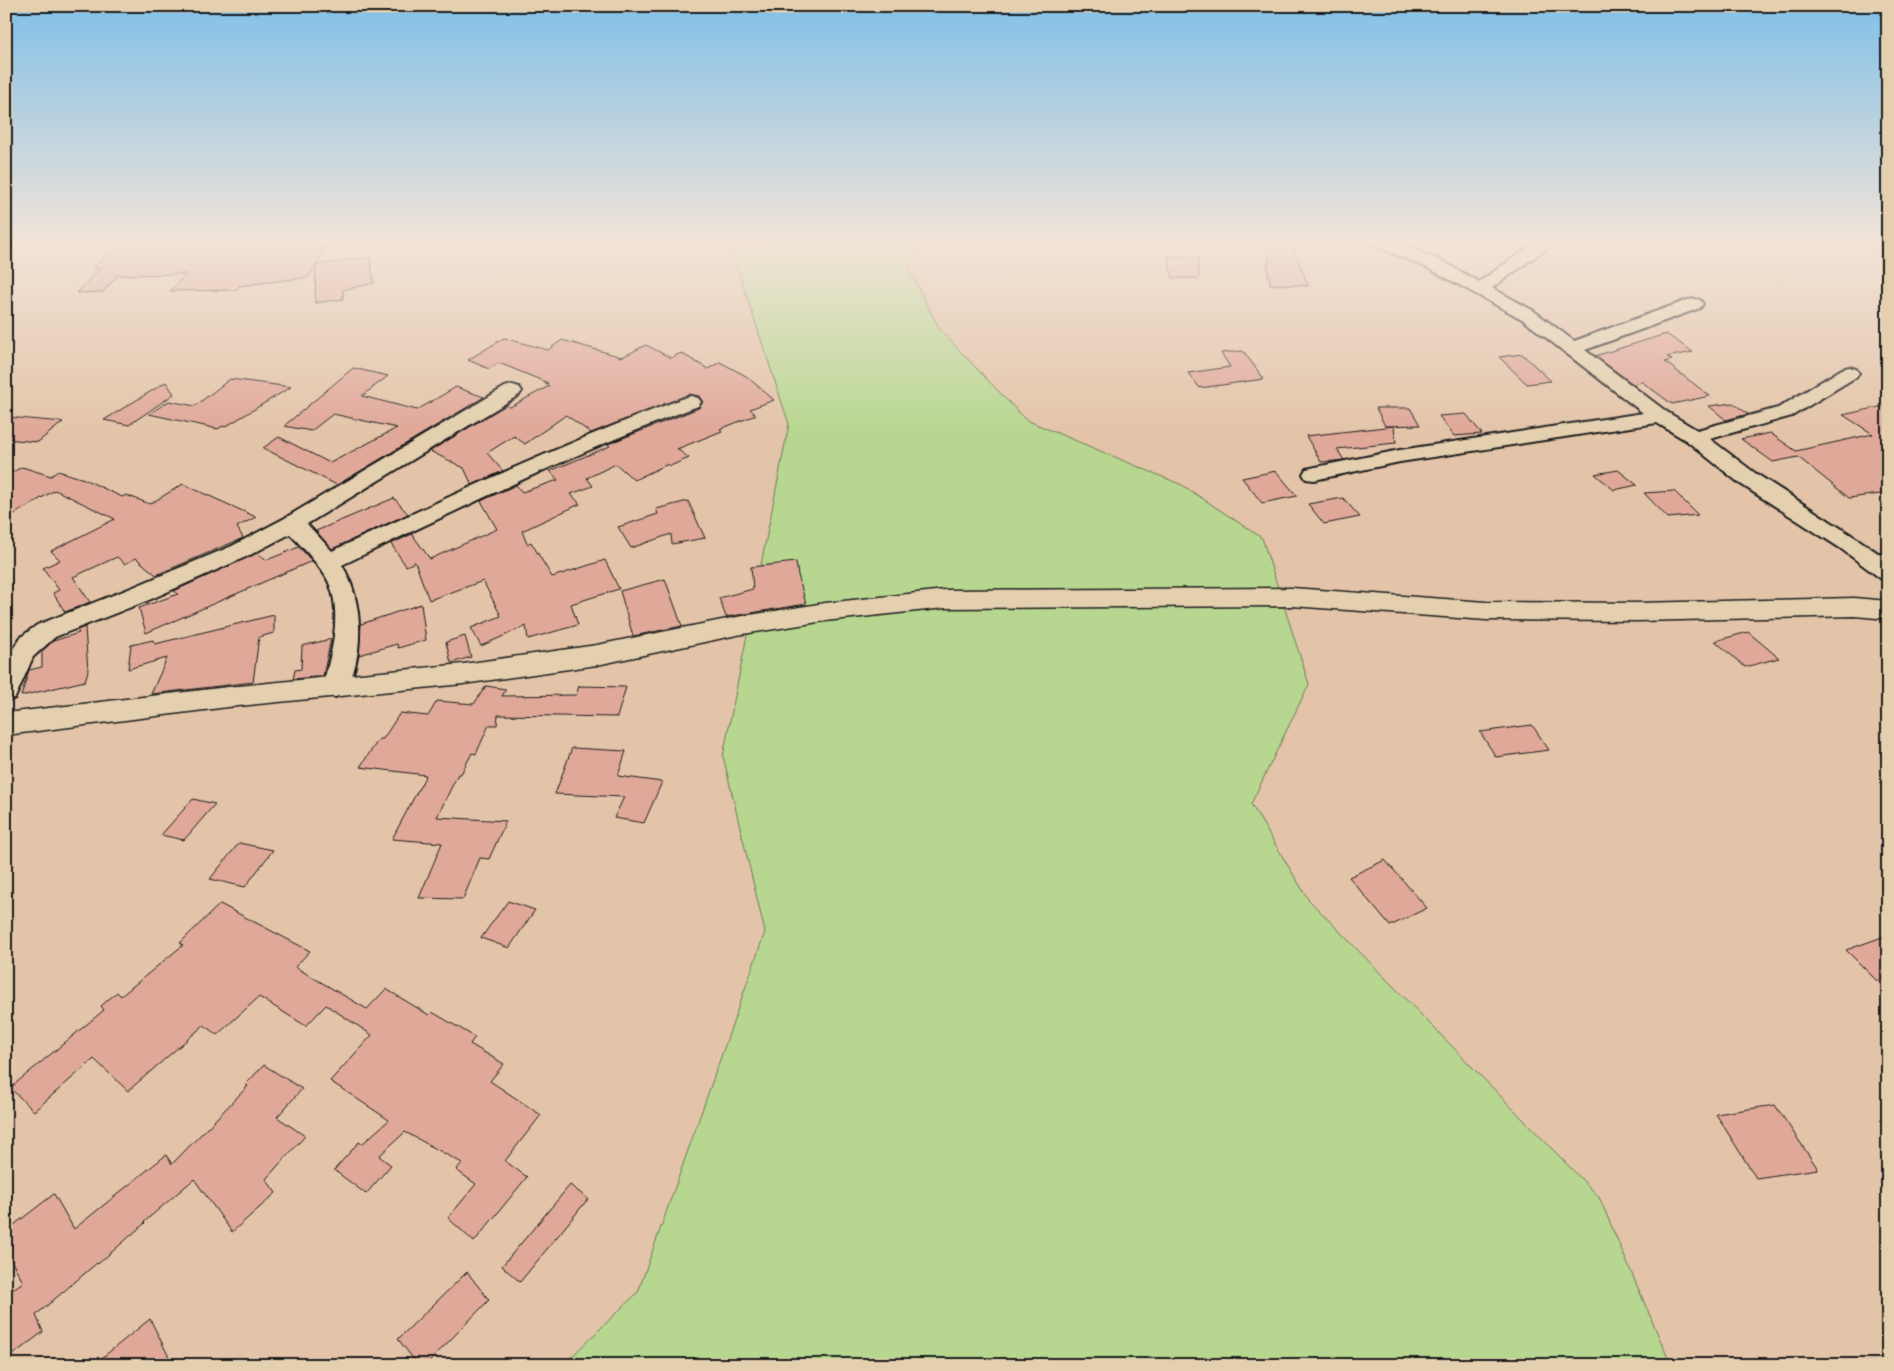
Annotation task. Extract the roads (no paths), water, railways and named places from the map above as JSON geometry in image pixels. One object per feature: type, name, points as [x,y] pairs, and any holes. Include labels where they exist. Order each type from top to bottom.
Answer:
[{"type":"street","points":[[1509,304],[1528,315],[1617,385],[1660,416],[1694,437],[1747,478],[1848,543],[1888,572]]},
{"type":"street","points":[[1572,348],[1694,304]]},
{"type":"street","points":[[1694,437],[1785,412],[1798,406],[1834,380],[1849,373]]},
{"type":"street","points":[[6,691],[22,651],[32,640],[46,631],[222,559],[292,523],[512,391]]},
{"type":"street","points":[[327,563],[566,451],[632,423],[690,402]]},
{"type":"street","points":[[1314,474],[1400,456],[1527,438],[1660,416]]},
{"type":"street","points":[[292,523],[327,563],[338,579],[348,614],[345,651],[335,688]]},
{"type":"street","points":[[6,724],[228,697],[464,674],[597,656],[756,623],[825,612],[945,599],[1292,597],[1486,611],[1638,612],[1854,607],[1888,610]]}]
